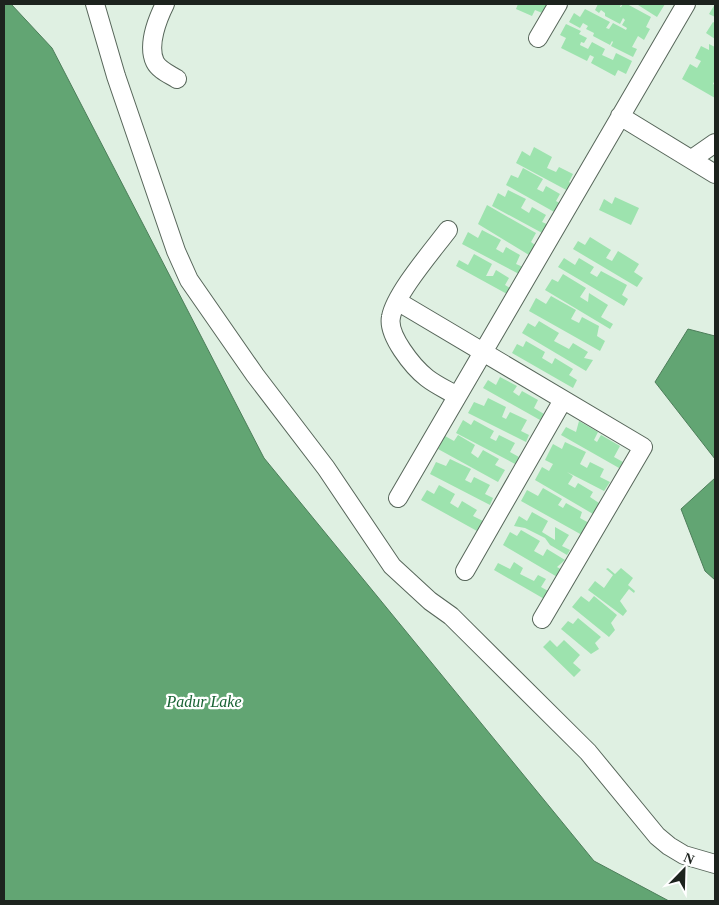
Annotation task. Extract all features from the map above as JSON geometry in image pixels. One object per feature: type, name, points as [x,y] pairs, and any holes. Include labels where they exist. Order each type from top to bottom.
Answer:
[{"type":"street","points":[[95,4],[120,85],[176,250],[189,280],[255,376],[326,468],[380,550],[403,577],[438,608],[451,616],[582,745],[657,836],[684,855],[715,864]]},
{"type":"street","points":[[165,4],[157,20],[152,44],[155,61],[163,70],[177,79]]},
{"type":"street","points":[[538,38],[558,4]]},
{"type":"street","points":[[398,498],[686,4]]},
{"type":"street","points":[[618,120],[692,159],[715,174]]},
{"type":"street","points":[[692,159],[715,143]]},
{"type":"street","points":[[448,230],[397,301],[390,317],[390,325],[408,358],[419,371],[428,379],[457,396]]},
{"type":"street","points":[[397,301],[643,447],[542,619]]},
{"type":"street","points":[[465,570],[563,400]]},
{"type":"water","name":"Padur Lake","points":[[4,4],[11,4],[52,48],[264,458],[594,861],[669,901],[4,901]]},
{"type":"water","points":[[688,329],[715,336],[715,459],[655,382]]},
{"type":"water","points":[[715,478],[715,580],[705,571],[681,509]]},
{"type":"building","points":[[518,4],[552,4],[547,15],[535,10],[532,16],[516,9]]},
{"type":"building","points":[[598,4],[621,4],[621,7],[623,4],[627,4],[651,17],[646,27],[650,29],[644,40],[638,36],[632,47],[637,49],[633,57],[611,46],[612,41],[610,45],[593,36],[594,33],[586,29],[588,26],[583,23],[580,28],[569,22],[574,13],[580,17],[585,9],[610,22],[606,28],[609,29],[613,23],[626,30],[627,28],[622,25],[625,20],[623,18],[620,24],[605,16],[605,13],[601,10],[599,13],[595,10]]},
{"type":"building","points":[[638,4],[665,4],[657,17]]},
{"type":"building","points":[[715,4],[715,17],[709,14]]},
{"type":"building","points":[[713,22],[715,23],[715,39],[706,33]]},
{"type":"building","points":[[566,24],[581,31],[579,34],[587,38],[580,45],[588,49],[592,42],[605,49],[602,55],[613,60],[616,53],[632,61],[626,74],[618,70],[615,76],[591,63],[594,57],[590,55],[587,61],[561,48],[566,38],[560,35]]},
{"type":"building","points":[[709,44],[715,47],[715,80],[713,84],[715,85],[715,98],[682,79],[690,64],[697,68],[701,61],[695,58],[701,46],[709,50]]},
{"type":"building","points":[[534,147],[552,157],[547,168],[556,172],[559,167],[573,174],[569,182],[573,185],[570,192],[516,163],[522,151],[530,156]]},
{"type":"building","points":[[523,168],[543,179],[537,189],[543,192],[546,186],[560,194],[556,201],[561,204],[556,213],[506,185],[511,175],[518,178]]},
{"type":"building","points":[[508,190],[526,199],[521,208],[529,213],[532,207],[546,215],[542,222],[549,225],[544,234],[492,206],[498,193],[505,197]]},
{"type":"building","points":[[615,197],[639,208],[631,225],[599,210],[604,199],[612,204]]},
{"type":"building","points":[[487,205],[536,233],[531,242],[535,245],[529,255],[478,224]]},
{"type":"building","points":[[482,230],[501,240],[496,249],[503,253],[506,247],[520,255],[516,264],[523,267],[519,274],[462,244],[468,232],[478,238]]},
{"type":"building","points":[[590,237],[611,250],[606,258],[612,261],[618,251],[639,264],[634,272],[643,278],[637,287],[573,249],[578,241],[585,245]]},
{"type":"building","points":[[474,254],[492,264],[486,276],[493,276],[496,270],[509,278],[505,285],[510,288],[507,294],[456,266],[459,260],[468,265]]},
{"type":"building","points":[[564,258],[575,265],[579,258],[594,267],[590,273],[597,277],[601,271],[627,285],[622,295],[628,299],[624,306],[558,267]]},
{"type":"building","points":[[563,274],[586,288],[580,297],[588,302],[589,293],[608,305],[601,317],[613,324],[610,329],[545,290],[552,279],[558,282]]},
{"type":"building","points":[[551,296],[576,310],[571,319],[579,323],[582,317],[599,326],[597,336],[605,341],[600,351],[529,311],[536,298],[546,304]]},
{"type":"building","points":[[539,321],[559,333],[554,341],[569,349],[573,343],[588,352],[584,358],[593,360],[586,371],[522,333],[528,323],[535,327]]},
{"type":"building","points":[[526,341],[545,352],[542,358],[552,364],[555,358],[573,369],[569,375],[577,380],[573,388],[512,353],[517,344],[523,347]]},
{"type":"building","points":[[500,377],[517,386],[513,392],[519,396],[522,391],[538,400],[534,408],[544,414],[540,420],[483,388],[488,380],[496,385]]},
{"type":"building","points":[[488,398],[506,407],[502,417],[506,419],[510,412],[527,420],[521,431],[529,435],[526,442],[468,413],[474,402],[484,406]]},
{"type":"building","points":[[463,420],[471,425],[474,420],[494,431],[490,438],[496,441],[499,435],[515,443],[510,452],[519,457],[515,464],[456,433]]},
{"type":"building","points":[[579,421],[598,432],[594,440],[597,442],[601,435],[620,446],[614,457],[623,462],[619,468],[561,435],[566,427],[576,432]]},
{"type":"building","points":[[458,435],[475,445],[471,453],[478,458],[483,450],[499,459],[495,465],[505,470],[498,482],[438,449],[445,436],[454,441]]},
{"type":"building","points":[[565,442],[586,452],[580,464],[587,468],[590,462],[604,469],[600,477],[610,482],[604,491],[567,472],[573,476],[568,484],[575,488],[578,483],[593,492],[590,497],[599,503],[593,514],[535,480],[542,467],[549,471],[553,464],[545,460],[553,444],[562,449]]},
{"type":"building","points":[[450,459],[471,469],[465,480],[471,483],[474,477],[490,485],[485,494],[493,498],[490,505],[430,474],[436,462],[446,466]]},
{"type":"building","points":[[439,485],[455,494],[450,503],[458,508],[462,501],[477,510],[473,516],[483,521],[477,531],[421,500],[427,490],[434,494]]},
{"type":"building","points":[[543,488],[562,499],[558,505],[563,508],[566,503],[582,512],[580,518],[589,523],[582,535],[521,501],[527,490],[538,496]]},
{"type":"building","points":[[532,512],[548,521],[542,532],[555,540],[555,527],[569,535],[562,546],[570,550],[567,555],[550,545],[545,538],[525,528],[514,526],[519,516],[527,521]]},
{"type":"building","points":[[521,530],[540,541],[534,551],[543,556],[547,549],[565,560],[557,567],[564,571],[559,578],[503,545],[510,532],[517,536]]},
{"type":"building","points":[[514,562],[523,568],[520,574],[534,581],[538,575],[546,579],[541,587],[550,592],[546,600],[494,570],[498,563],[510,569]]},
{"type":"building","points":[[608,568],[615,574],[621,568],[633,578],[628,585],[635,591],[634,593],[629,589],[620,601],[627,611],[623,616],[588,590],[595,581],[604,588],[613,575],[606,569]]},
{"type":"building","points":[[581,596],[589,602],[594,596],[617,615],[611,623],[615,630],[609,637],[572,607]]},
{"type":"building","points":[[578,618],[601,637],[595,643],[599,649],[591,654],[561,629],[568,621],[573,624]]},
{"type":"building","points":[[550,640],[557,647],[564,640],[580,655],[573,663],[581,670],[574,677],[543,647]]}]
